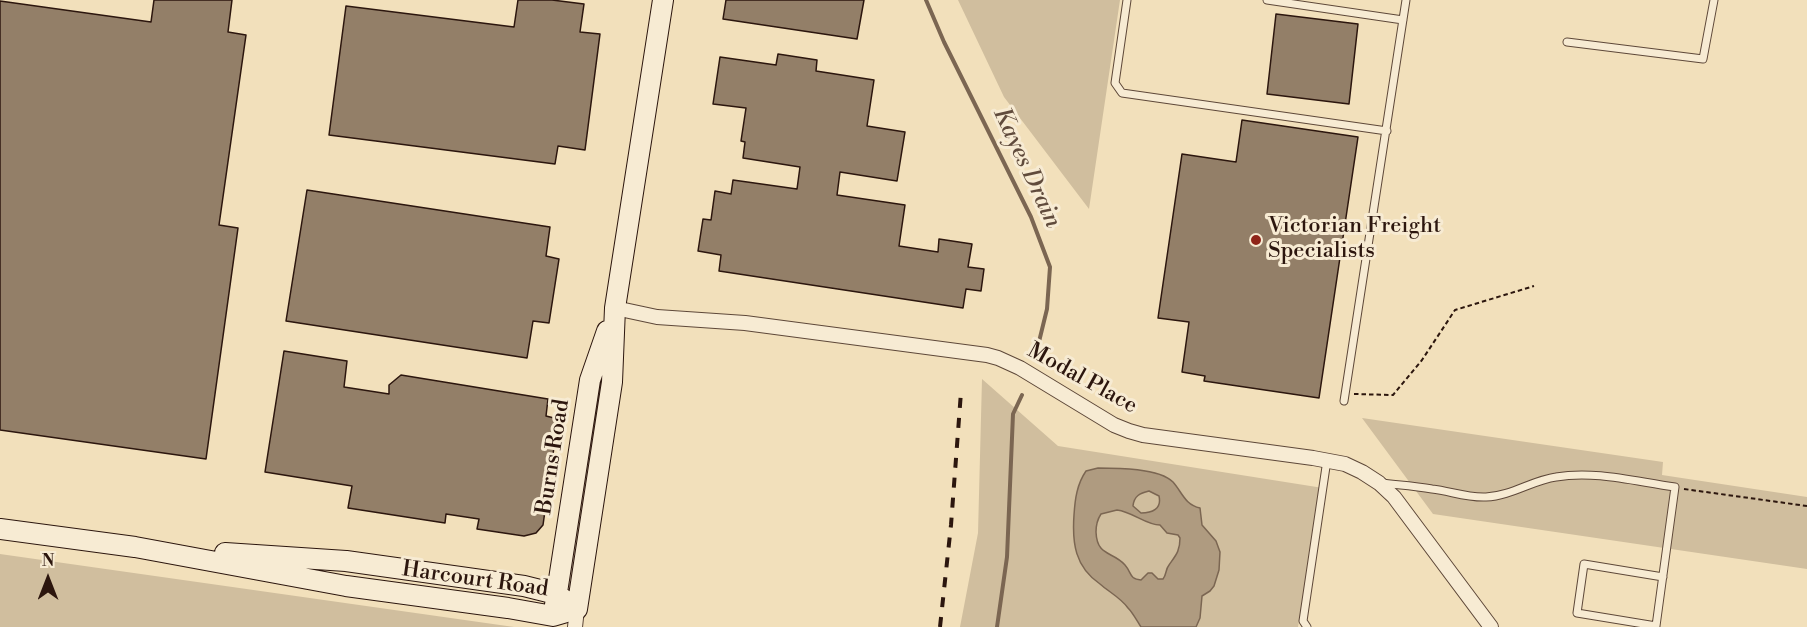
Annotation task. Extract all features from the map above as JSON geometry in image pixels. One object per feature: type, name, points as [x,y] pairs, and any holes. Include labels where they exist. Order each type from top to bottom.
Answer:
[{"type":"street","name":"Burns Road","points":[[576,618],[612,382],[615,308],[663,0]]},
{"type":"street","name":"Burns Road","points":[[552,621],[590,380],[615,308]]},
{"type":"street","name":"Modal Place","points":[[615,308],[657,317],[746,323],[987,355],[1020,368],[1114,425],[1143,435],[1328,460],[1362,472],[1379,483],[1406,512],[1491,627]]},
{"type":"street","name":"Harcourt Road","points":[[0,529],[135,547],[346,586],[508,608],[552,621],[576,618]]},
{"type":"street","name":"Harcourt Road","points":[[135,547],[346,561],[524,586],[556,594],[576,618]]},
{"type":"lane","points":[[1127,0],[1115,83],[1122,93],[1387,131]]},
{"type":"lane","points":[[1267,0],[1403,20]]},
{"type":"lane","points":[[1344,401],[1406,0]]},
{"type":"lane","points":[[1567,42],[1703,59],[1714,0]]},
{"type":"lane","points":[[1307,627],[1303,621],[1328,460]]},
{"type":"lane","points":[[1379,483],[1433,489],[1470,497],[1489,497],[1528,486],[1545,478],[1561,476],[1602,477],[1676,487],[1656,626],[1577,614],[1584,564],[1663,577]]},
{"type":"path","points":[[1346,393],[1368,396],[1393,395],[1422,360],[1455,310],[1534,286]]},
{"type":"path","points":[[1676,487],[1807,506]]},
{"type":"shaded area","points":[[958,0],[1120,0],[1089,209],[1004,97]]},
{"type":"shaded area","points":[[982,379],[1058,446],[1323,488],[1298,627],[960,627],[978,533]]},
{"type":"shaded area","points":[[1362,418],[1663,462],[1662,475],[1807,497],[1807,569],[1433,514]]},
{"type":"shaded area","points":[[1116,468],[1158,474],[1167,477],[1187,501],[1200,508],[1202,525],[1216,541],[1220,552],[1219,570],[1214,586],[1202,596],[1200,618],[1196,627],[1141,627],[1125,604],[1085,570],[1077,554],[1074,525],[1077,492],[1086,471]],"holes":[[[1149,491],[1159,496],[1158,507],[1141,513],[1133,506],[1135,500]],[[1117,510],[1160,525],[1167,533],[1178,535],[1180,538],[1178,550],[1163,579],[1158,579],[1152,573],[1148,573],[1141,580],[1134,578],[1125,565],[1099,546],[1096,532],[1099,518],[1101,514]]]},
{"type":"shaded area","points":[[0,554],[514,627],[0,627]]},
{"type":"building","points":[[154,0],[232,0],[228,32],[246,35],[219,225],[238,228],[206,459],[0,430],[0,1],[151,22]]},
{"type":"building","points":[[518,0],[552,0],[584,4],[580,32],[600,34],[585,150],[558,146],[555,164],[329,135],[346,6],[514,27]]},
{"type":"building","points":[[726,0],[864,0],[857,39],[723,19]]},
{"type":"building","points":[[1276,14],[1358,24],[1349,104],[1267,94]]},
{"type":"building","points":[[778,54],[817,60],[816,71],[874,80],[867,126],[905,132],[897,181],[840,172],[837,195],[905,205],[899,246],[938,252],[939,239],[972,244],[968,267],[984,269],[981,291],[966,289],[963,308],[719,271],[721,255],[698,251],[703,219],[711,220],[715,191],[731,194],[733,180],[797,189],[800,167],[743,158],[745,142],[741,141],[746,108],[713,104],[720,57],[776,65]]},
{"type":"building","name":"Victorian Freight Specialists","points":[[1242,120],[1358,137],[1319,398],[1204,381],[1205,376],[1182,372],[1189,322],[1158,318],[1182,154],[1236,162]]},
{"type":"building","points":[[307,190],[550,227],[546,256],[559,259],[549,323],[533,321],[527,358],[286,321]]},
{"type":"building","points":[[284,351],[347,361],[344,387],[389,394],[389,385],[401,375],[548,399],[546,416],[558,419],[543,525],[536,533],[524,536],[477,529],[479,519],[446,514],[445,523],[348,508],[352,486],[265,472]]},
{"type":"waterway","name":"Kayes Drain","points":[[926,0],[944,42],[1031,217],[1050,267],[1047,309],[1035,358]]},
{"type":"waterway","name":"Kayes Drain","points":[[997,627],[1007,557],[1013,414],[1022,395]]},
{"type":"railway","points":[[940,627],[951,525],[961,392]]},
{"type":"place","name":"Victorian Freight Specialists","points":[[1256,240]]}]
